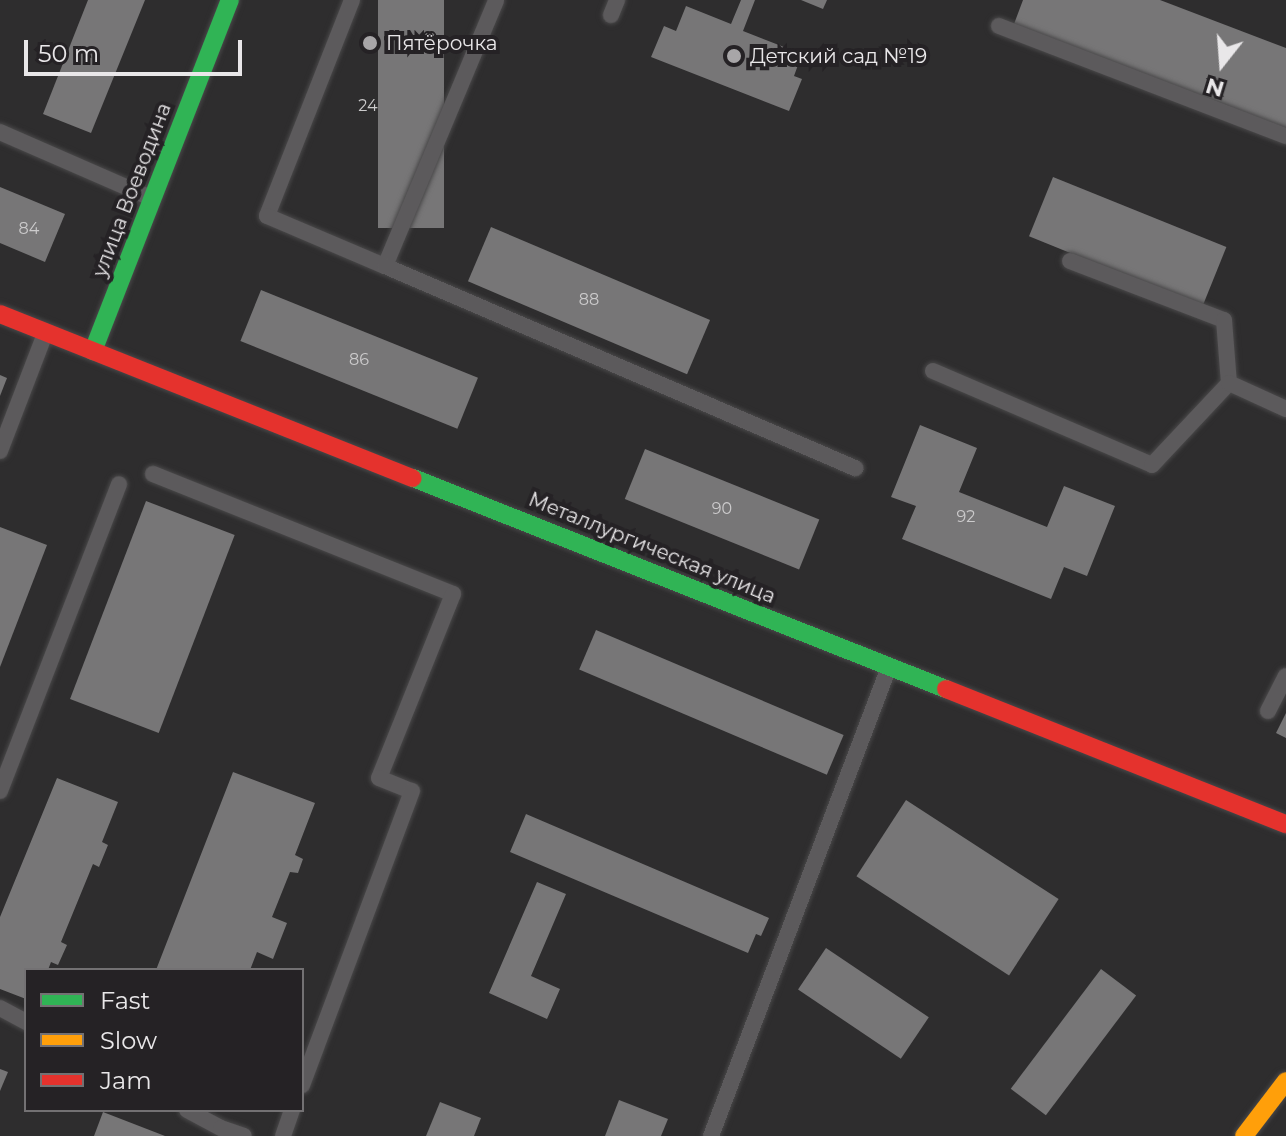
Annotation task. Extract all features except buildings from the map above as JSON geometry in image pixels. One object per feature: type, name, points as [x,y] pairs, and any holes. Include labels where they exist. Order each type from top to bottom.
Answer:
[{"type":"street","name":"улица Воеводина","points":[[93,351],[230,0]]},
{"type":"street","name":"Металлургическая улица","points":[[0,314],[1286,824]]},
{"type":"street","points":[[1244,1136],[1286,1081]]},
{"type":"lane","points":[[352,0],[267,216],[855,468]]},
{"type":"lane","points":[[385,266],[496,0]]},
{"type":"lane","points":[[999,26],[1286,136]]},
{"type":"lane","points":[[0,132],[153,198]]},
{"type":"lane","points":[[933,371],[1152,465],[1229,383],[1224,320],[1070,261]]},
{"type":"lane","points":[[0,451],[46,332]]},
{"type":"lane","points":[[1229,383],[1286,409]]},
{"type":"lane","points":[[153,474],[453,594],[379,778],[412,791],[304,1080]]},
{"type":"lane","points":[[0,791],[119,484]]},
{"type":"lane","points":[[711,1136],[889,665]]},
{"type":"lane","points":[[1268,711],[1286,676]]},
{"type":"lane","points":[[0,1008],[24,1021]]},
{"type":"lane","points":[[190,1112],[219,1132],[244,1136]]},
{"type":"lane","points":[[283,1136],[291,1112]]},
{"type":"traffic: fast","points":[[93,351],[230,0]]},
{"type":"traffic: fast","points":[[413,478],[946,689]]},
{"type":"traffic: slow","points":[[1244,1136],[1286,1081]]},
{"type":"traffic: jam","points":[[0,314],[413,478]]},
{"type":"traffic: jam","points":[[946,689],[1286,824]]},
{"type":"place","name":"Пятёрочка","points":[[370,43]]},
{"type":"place","name":"Детский сад №19","points":[[734,56]]}]
